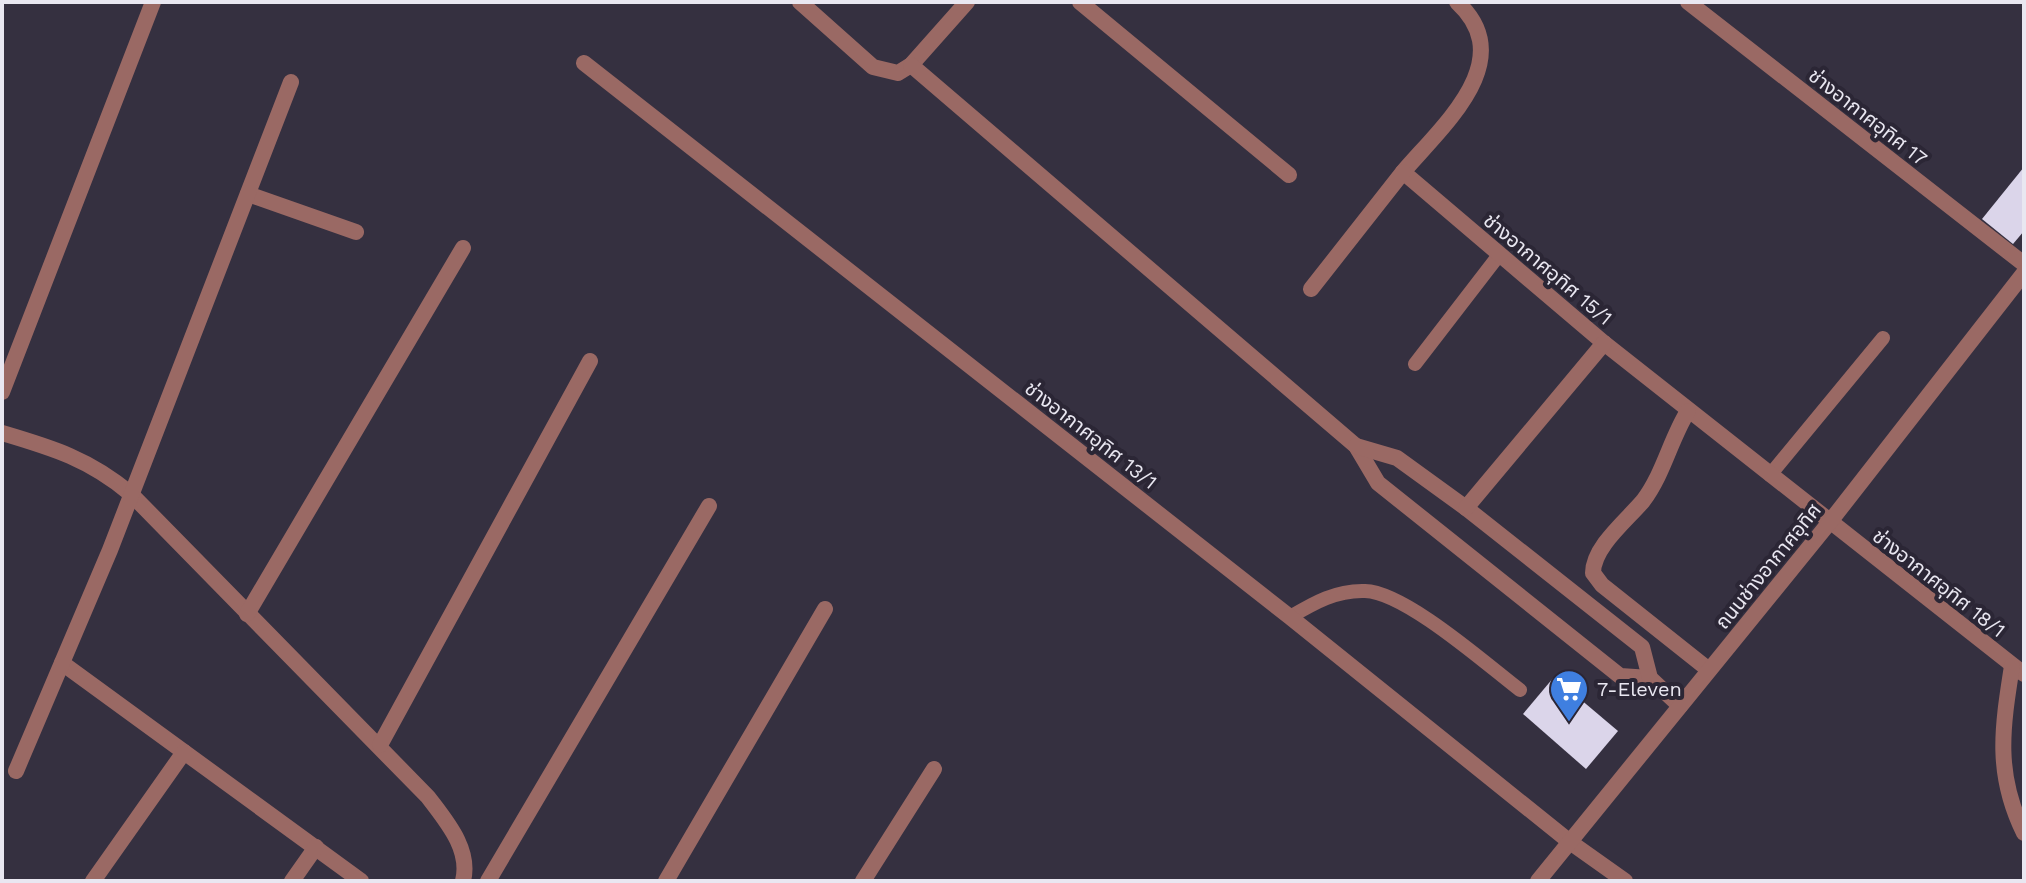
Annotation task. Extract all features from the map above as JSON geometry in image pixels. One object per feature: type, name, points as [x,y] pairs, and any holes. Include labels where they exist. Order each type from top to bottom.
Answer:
[{"type":"street","points":[[2,392],[153,2]]},
{"type":"street","points":[[800,2],[873,67],[898,73],[911,65],[967,2]]},
{"type":"street","points":[[1080,2],[1289,175]]},
{"type":"street","points":[[1311,289],[1451,115],[1478,74],[1483,57],[1482,37],[1457,2]]},
{"type":"street","name":"ช่างอากาศอุทิศ 17","points":[[1688,2],[2024,264]]},
{"type":"street","name":"ช่างอากาศอุทิศ 13/1","points":[[584,63],[1290,617],[1570,842],[1625,881]]},
{"type":"street","points":[[911,65],[1356,446],[1378,483],[1620,676],[1650,678]]},
{"type":"street","points":[[16,771],[131,494],[291,82]]},
{"type":"street","name":"ช่างอากาศอุทิศ 15/1","points":[[1403,172],[1604,343],[1829,523]]},
{"type":"street","points":[[248,194],[356,232]]},
{"type":"street","points":[[247,614],[463,248]]},
{"type":"street","name":"ถนนช่างอากาศอุทิศ","points":[[1538,881],[1829,523],[2024,273]]},
{"type":"street","points":[[1466,508],[1604,343]]},
{"type":"street","points":[[380,745],[590,361]]},
{"type":"street","points":[[1688,411],[1674,438],[1665,467],[1645,499],[1595,558],[1593,573],[1602,585],[1709,670]]},
{"type":"street","points":[[2,433],[62,451],[102,470],[131,494],[428,797],[452,829],[462,852],[463,881]]},
{"type":"street","points":[[1356,446],[1397,458],[1466,508],[1642,647],[1650,678],[1680,706]]},
{"type":"street","points":[[488,881],[709,506]]},
{"type":"street","name":"ช่างอากาศอุทิศ 18/1","points":[[1829,523],[2018,670]]},
{"type":"street","points":[[666,881],[825,609]]},
{"type":"street","points":[[62,663],[361,881]]},
{"type":"street","points":[[2018,670],[2002,737],[2008,800],[2024,833]]},
{"type":"street","points":[[93,881],[184,752]]},
{"type":"street","points":[[863,881],[934,769]]},
{"type":"street","points":[[292,881],[316,847]]},
{"type":"lane","points":[[1415,364],[1499,255]]},
{"type":"lane","points":[[1770,475],[1883,338]]},
{"type":"lane","points":[[1290,617],[1329,595],[1367,591],[1379,594],[1403,602],[1520,690]]},
{"type":"building","points":[[2024,167],[2024,231],[2013,244],[1982,219]]},
{"type":"building","points":[[1554,677],[1618,731],[1586,769],[1523,714]]},
{"type":"place","name":"7-Eleven","points":[[1569,723]]}]
